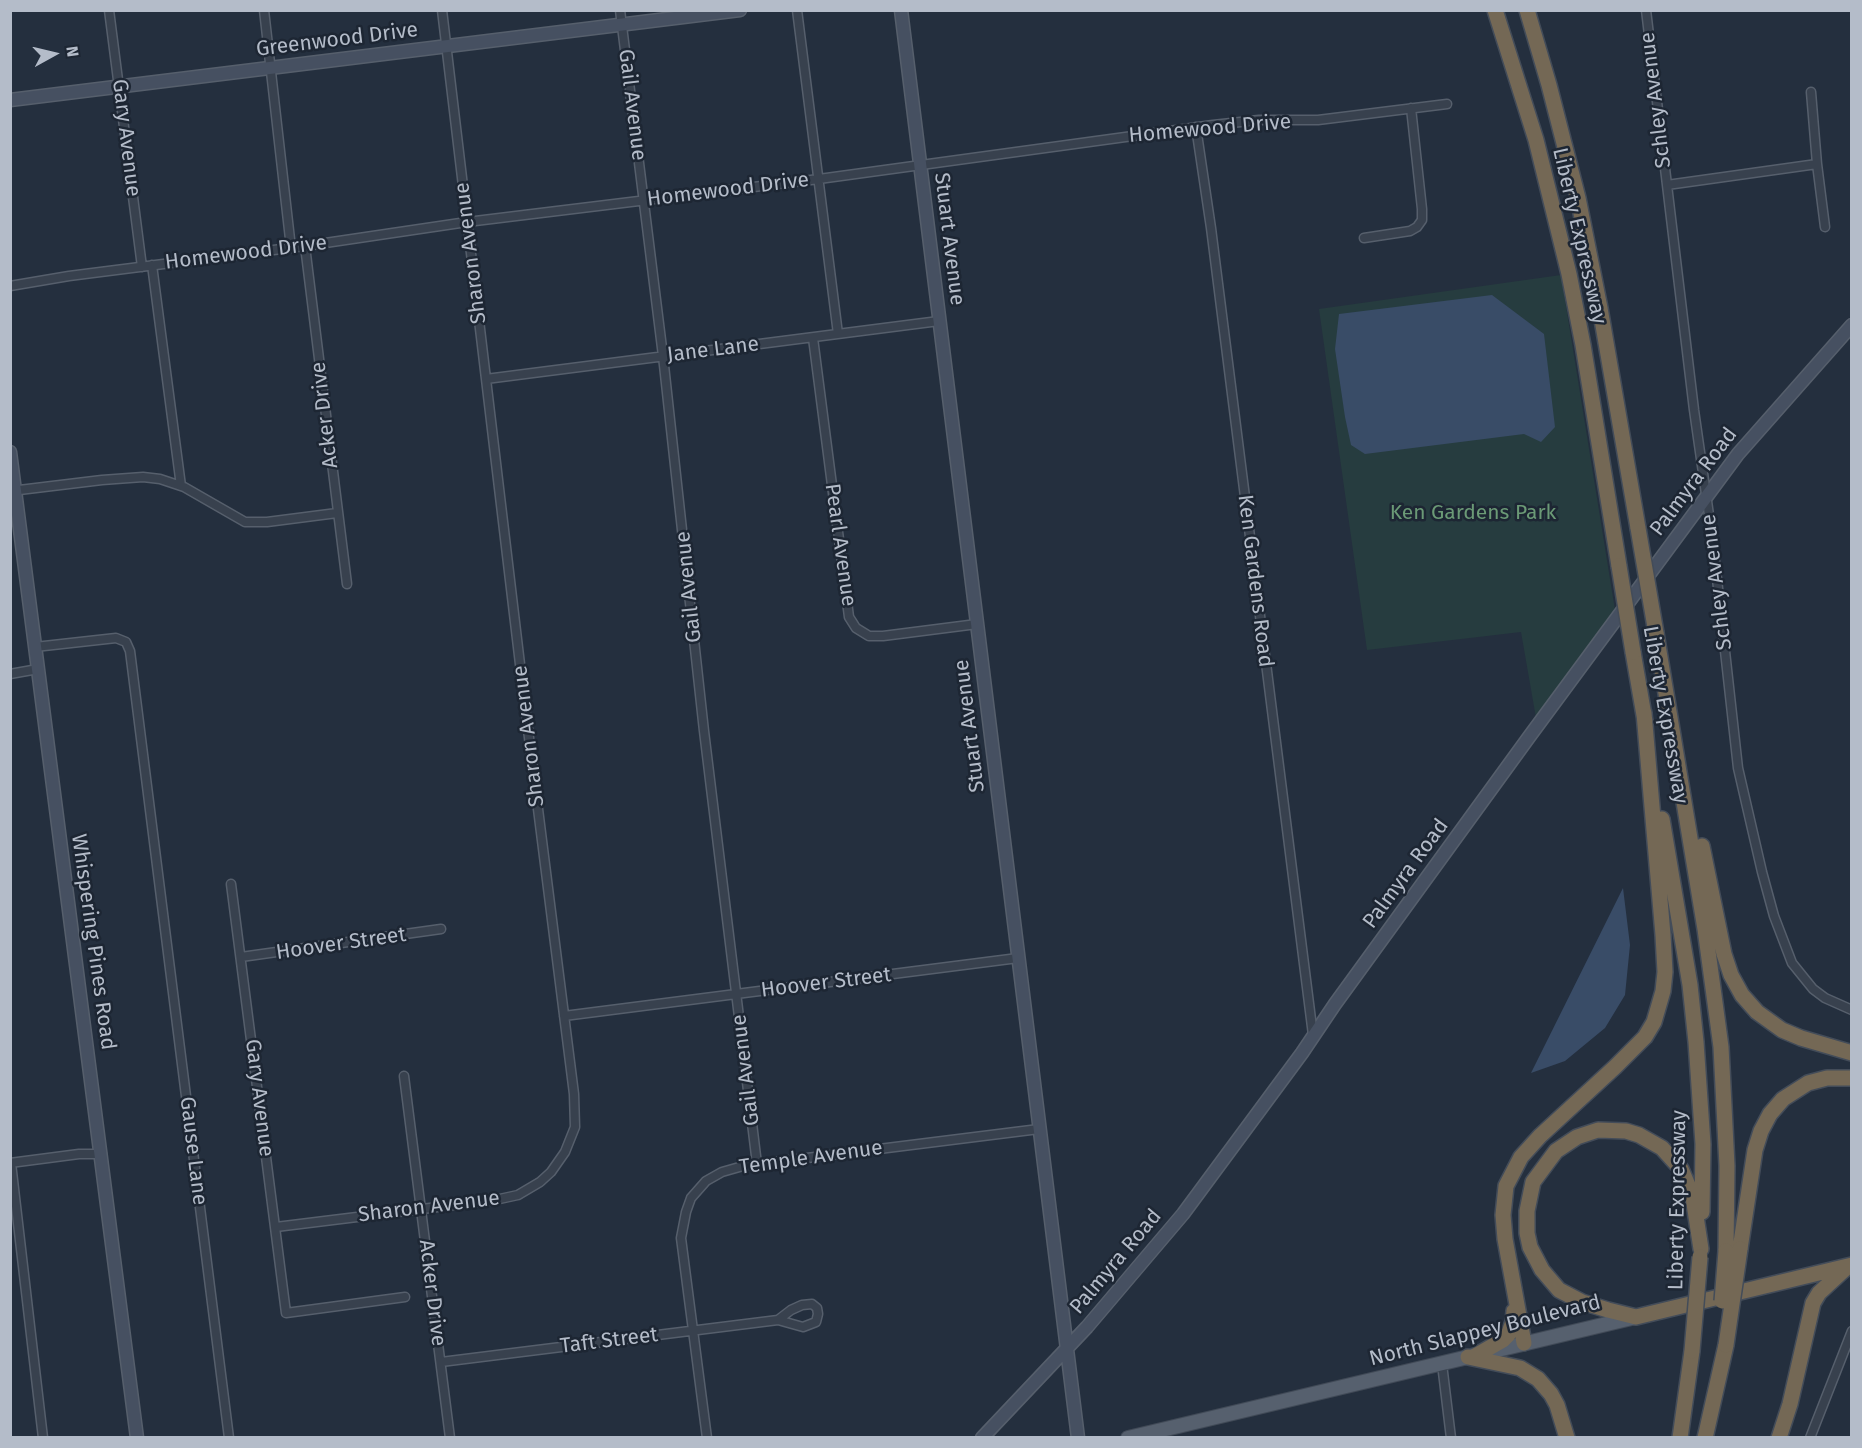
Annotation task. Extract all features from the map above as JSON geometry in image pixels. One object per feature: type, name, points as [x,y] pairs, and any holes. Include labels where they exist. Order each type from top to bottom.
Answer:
[{"type":"highway","name":"Liberty Expressway","points":[[1495,10],[1536,140],[1569,274],[1583,345],[1645,724],[1663,863],[1690,986],[1703,1144],[1701,1253],[1692,1351],[1680,1437]]},
{"type":"highway","name":"Liberty Expressway","points":[[1527,10],[1550,85],[1578,198],[1600,308],[1656,633],[1669,685],[1697,848]]},
{"type":"highway","points":[[1697,848],[1724,954],[1731,975],[1742,995],[1765,1019],[1782,1030],[1851,1053]]},
{"type":"highway","points":[[1697,848],[1721,1047],[1733,1250]]},
{"type":"highway","points":[[1524,1343],[1503,1215],[1506,1186],[1521,1157],[1540,1136],[1645,1036],[1659,1006],[1665,972],[1663,863]]},
{"type":"highway","points":[[1705,1437],[1722,1345],[1733,1250],[1761,1131],[1770,1114],[1783,1099],[1808,1083],[1827,1078],[1851,1078]]},
{"type":"highway","points":[[1636,1317],[1582,1302],[1559,1290],[1535,1258],[1527,1233],[1527,1211],[1533,1182],[1552,1156],[1566,1143],[1598,1130],[1626,1131],[1650,1140],[1671,1156],[1688,1184],[1696,1211],[1701,1253]]},
{"type":"highway","points":[[1779,1437],[1790,1404],[1813,1303],[1819,1293],[1851,1262]]},
{"type":"highway","name":"North Slappey Boulevard","points":[[1636,1317],[1851,1262]]},
{"type":"highway","points":[[1471,1356],[1503,1340],[1508,1335],[1514,1317],[1514,1293]]},
{"type":"highway","points":[[1471,1356],[1520,1368],[1538,1379],[1557,1405],[1567,1437]]},
{"type":"main road","name":"North Slappey Boulevard","points":[[1128,1437],[1636,1317]]},
{"type":"street","name":"Gary Avenue","points":[[110,10],[142,267]]},
{"type":"street","points":[[264,10],[291,248]]},
{"type":"street","name":"Sharon Avenue","points":[[276,1227],[495,1200],[518,1195],[540,1182],[559,1163],[574,1127],[574,1094],[442,10]]},
{"type":"street","name":"Gail Avenue","points":[[620,10],[663,356],[704,731],[757,1164]]},
{"type":"street","name":"Greenwood Drive","points":[[10,100],[740,10]]},
{"type":"street","points":[[797,10],[838,334]]},
{"type":"street","name":"Stuart Avenue","points":[[901,10],[1078,1437]]},
{"type":"street","name":"Schley Avenue","points":[[1646,10],[1707,497],[1738,768],[1762,872],[1782,939],[1798,972],[1807,984],[1825,998],[1851,1010]]},
{"type":"street","points":[[1811,92],[1817,164],[1826,227]]},
{"type":"street","name":"Homewood Drive","points":[[10,286],[467,222],[819,179],[1259,120],[1318,120],[1447,104]]},
{"type":"street","points":[[1364,238],[1410,231],[1422,220],[1411,108]]},
{"type":"street","name":"Ken Gardens Road","points":[[1196,128],[1213,239],[1313,1035]]},
{"type":"street","points":[[1667,185],[1817,164]]},
{"type":"street","name":"Acker Drive","points":[[305,246],[347,584]]},
{"type":"street","points":[[152,265],[181,486]]},
{"type":"street","name":"Jane Lane","points":[[486,379],[939,321]]},
{"type":"street","name":"Palmyra Road","points":[[982,1437],[1068,1347],[1182,1214],[1738,454],[1851,325]]},
{"type":"street","name":"Pearl Avenue","points":[[813,338],[849,616],[856,628],[869,636],[977,624]]},
{"type":"street","name":"Whispering Pines Road","points":[[10,452],[13,491],[102,1154],[137,1437]]},
{"type":"street","points":[[13,491],[143,477],[160,479],[181,486],[245,522],[267,522],[337,513]]},
{"type":"street","name":"Gause Lane","points":[[35,647],[116,638],[126,642],[130,651],[229,1437]]},
{"type":"street","points":[[10,674],[38,669]]},
{"type":"street","name":"Gary Avenue","points":[[231,884],[286,1313],[405,1297]]},
{"type":"street","name":"Hoover Street","points":[[241,957],[441,929]]},
{"type":"street","name":"Hoover Street","points":[[564,1016],[1018,958]]},
{"type":"street","name":"Acker Drive","points":[[404,1076],[450,1437]]},
{"type":"street","name":"Temple Avenue","points":[[707,1437],[681,1238],[691,1197],[698,1189],[714,1175],[757,1164],[1039,1129]]},
{"type":"street","points":[[43,1437],[11,1163],[79,1154],[102,1154]]},
{"type":"street","name":"Taft Street","points":[[441,1362],[778,1320]]},
{"type":"street","points":[[1810,1437],[1851,1330]]},
{"type":"street","points":[[1442,1364],[1451,1437]]},
{"type":"green space","name":"Ken Gardens Park","points":[[1561,275],[1615,610],[1536,718],[1521,632],[1367,650],[1319,309]]},
{"type":"water","points":[[1492,295],[1544,334],[1555,427],[1541,442],[1524,434],[1365,454],[1351,445],[1335,349],[1339,314]]},
{"type":"water","points":[[1623,888],[1630,945],[1625,995],[1605,1028],[1565,1061],[1531,1073]]}]
